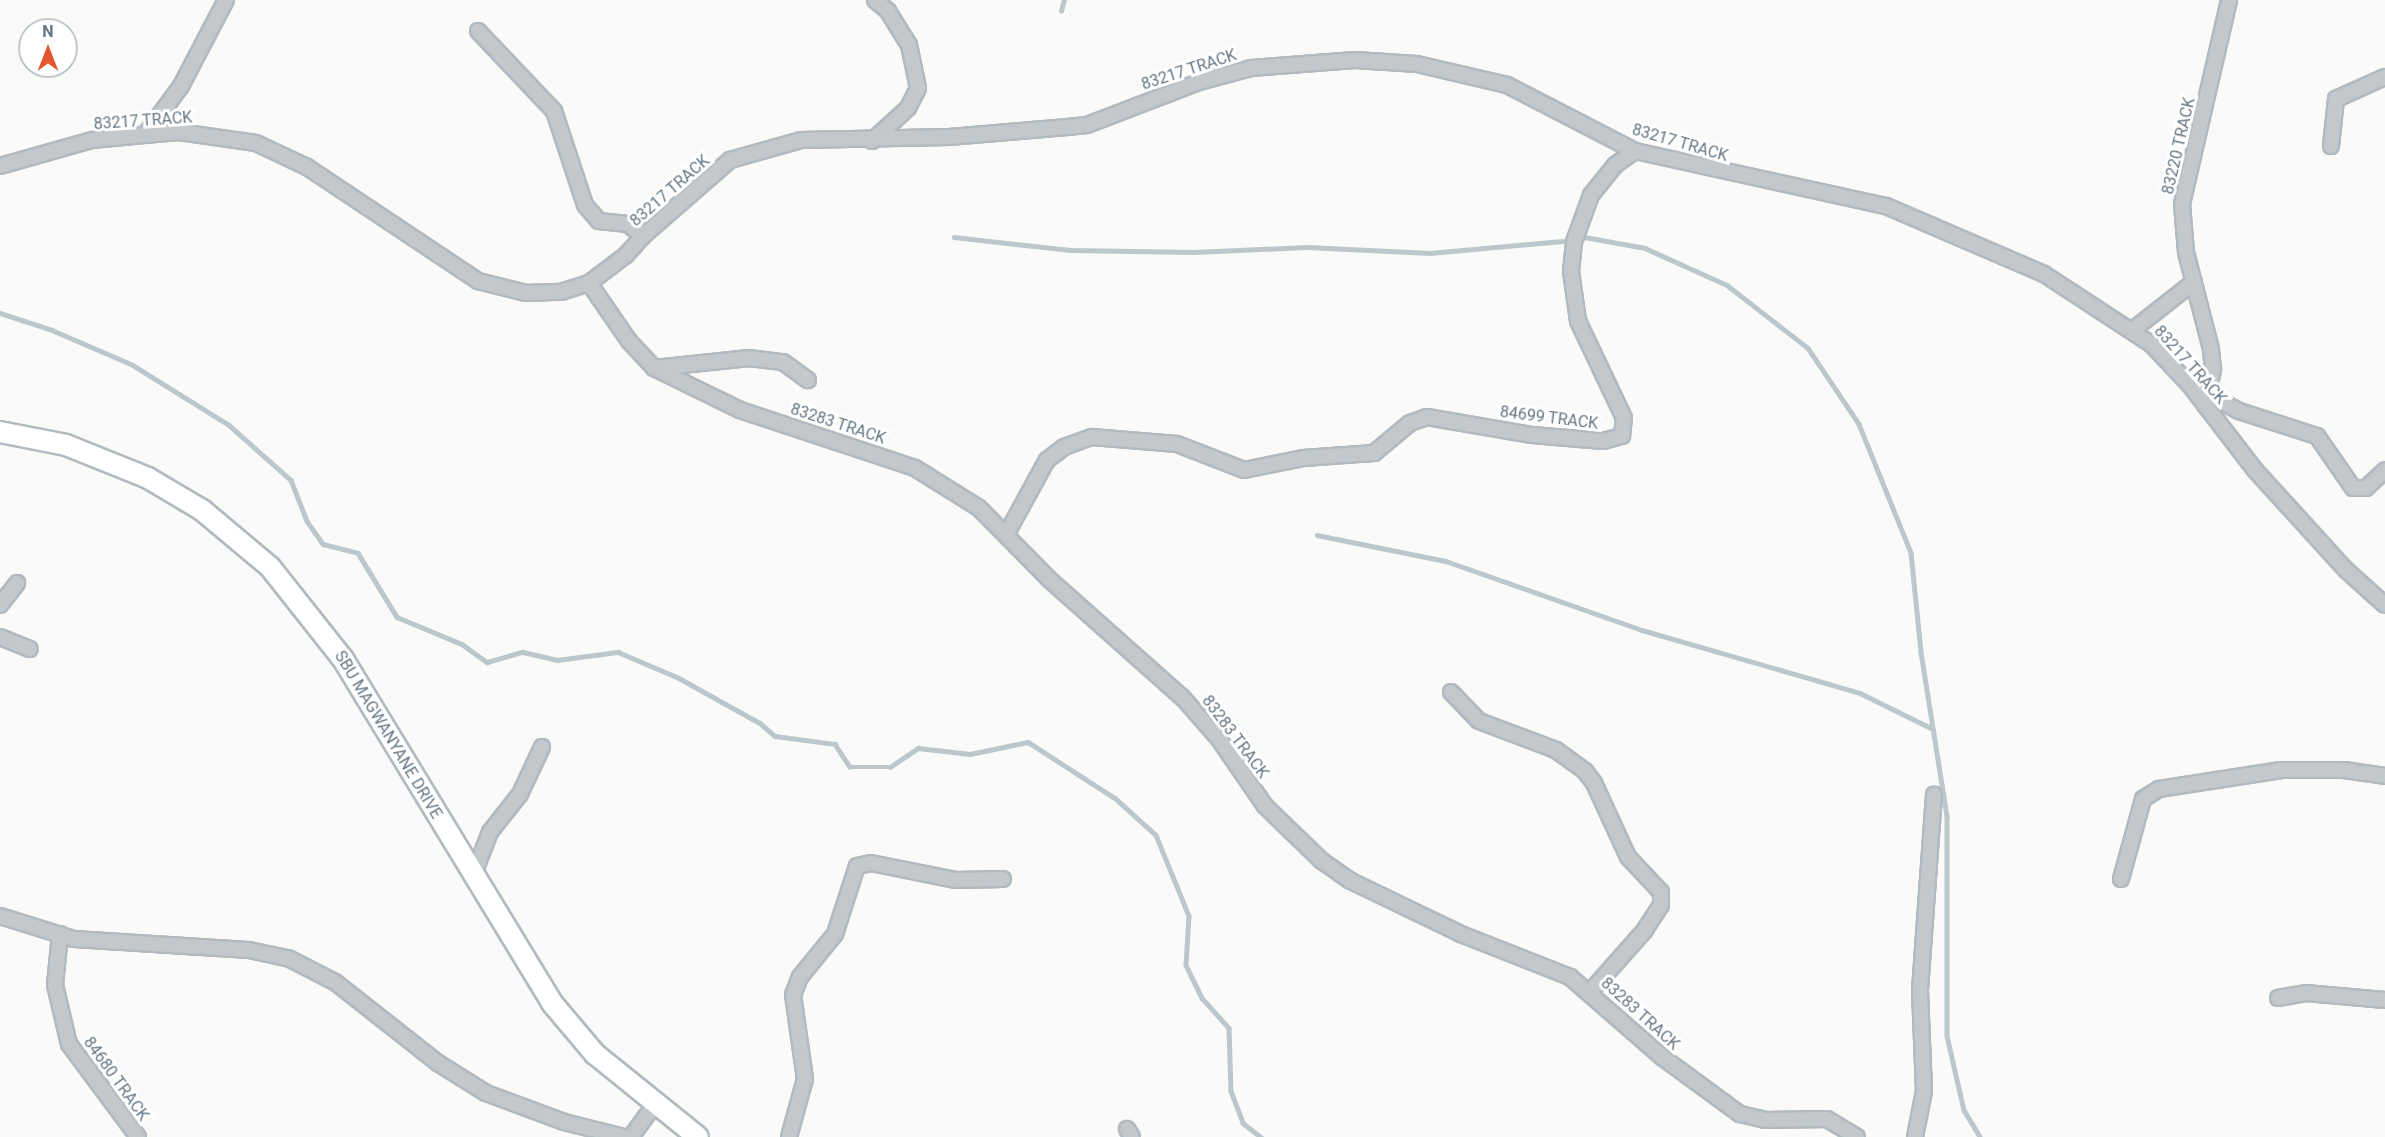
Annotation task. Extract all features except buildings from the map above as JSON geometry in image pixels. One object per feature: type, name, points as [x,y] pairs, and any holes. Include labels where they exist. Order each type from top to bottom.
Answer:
[{"type":"main road","name":"SBU MAGWANYANE DRIVE","points":[[0,432],[66,445],[148,478],[189,500],[251,548],[287,584],[343,659],[552,1003],[595,1054],[654,1104],[698,1137]]},
{"type":"street","points":[[145,135],[181,86],[226,0]]},
{"type":"street","points":[[872,141],[908,108],[918,88],[909,45],[888,11],[874,0]]},
{"type":"street","name":"83220 TRACK","points":[[2206,399],[2211,349],[2194,282],[2182,204],[2229,0]]},
{"type":"street","points":[[478,31],[554,111],[585,205],[599,220],[628,224],[643,236]]},
{"type":"street","name":"83217 TRACK","points":[[0,166],[92,140],[179,132],[223,136],[275,150],[308,166],[478,281],[504,291],[561,292],[589,283],[626,255],[643,236],[730,160],[801,140],[872,141],[1087,125],[1225,73],[1355,60],[1417,64],[1507,85],[1635,151],[1886,206],[2044,274],[2134,329],[2206,399],[2270,488],[2346,570],[2385,605]]},
{"type":"street","points":[[2331,146],[2337,99],[2385,77]]},
{"type":"street","name":"84699 TRACK","points":[[1007,533],[1047,460],[1082,439],[1104,436],[1162,442],[1244,470],[1303,458],[1361,457],[1382,450],[1410,423],[1427,417],[1532,435],[1603,441],[1622,436],[1624,418],[1578,321],[1571,271],[1574,242],[1591,195],[1615,165],[1635,151]]},
{"type":"street","points":[[2134,329],[2194,282]]},
{"type":"street","name":"83283 TRACK","points":[[589,283],[629,341],[654,368],[740,410],[915,468],[959,494],[1007,533],[1050,580],[1184,698],[1219,739],[1265,806],[1322,861],[1351,881],[1479,942],[1562,973],[1590,992],[1662,1057],[1740,1114],[1765,1120],[1827,1119],[1857,1137]]},
{"type":"street","points":[[654,368],[749,358],[783,362],[808,380]]},
{"type":"street","points":[[2206,399],[2317,436],[2353,488],[2366,488],[2385,470]]},
{"type":"street","points":[[0,605],[17,583]]},
{"type":"street","points":[[0,637],[30,649]]},
{"type":"street","points":[[1451,692],[1479,721],[1556,750],[1585,771],[1628,857],[1661,892],[1661,905],[1645,930],[1590,992]]},
{"type":"street","points":[[473,876],[490,832],[520,794],[542,747]]},
{"type":"street","points":[[2121,879],[2143,799],[2159,789],[2282,770],[2344,770],[2385,776]]},
{"type":"street","points":[[1915,1137],[1924,1091],[1920,990],[1934,794]]},
{"type":"street","points":[[789,1137],[805,1080],[793,995],[800,977],[835,934],[857,866],[871,863],[956,880],[1003,879]]},
{"type":"street","points":[[0,916],[60,934],[116,944],[249,951],[296,961],[335,982],[438,1063],[486,1093],[564,1122],[624,1137]]},
{"type":"street","name":"84680 TRACK","points":[[60,934],[55,985],[69,1044],[138,1137]]},
{"type":"street","points":[[2278,998],[2306,993],[2385,1000]]},
{"type":"street","points":[[630,1137],[654,1104]]},
{"type":"waterway","points":[[1061,11],[1064,0]]},
{"type":"waterway","points":[[1579,236],[1645,248],[1727,285],[1808,348],[1859,424],[1911,553],[1921,652],[1947,816],[1947,1036],[1964,1110],[1980,1137]]},
{"type":"waterway","points":[[954,237],[1070,250],[1194,252],[1307,247],[1430,253],[1562,241]]},
{"type":"waterway","points":[[0,313],[52,330],[131,364],[229,425],[291,480],[307,521],[323,544],[358,553],[397,617],[462,644],[487,662],[523,652],[557,660],[618,652],[679,678],[760,723],[775,736],[835,744],[850,767],[890,767],[918,748],[970,754],[1028,742],[1115,798],[1156,835],[1189,916],[1186,965],[1202,998],[1229,1028],[1231,1091],[1243,1123],[1261,1137]]},
{"type":"waterway","points":[[1317,535],[1446,561],[1642,630],[1860,693],[1933,729]]}]
